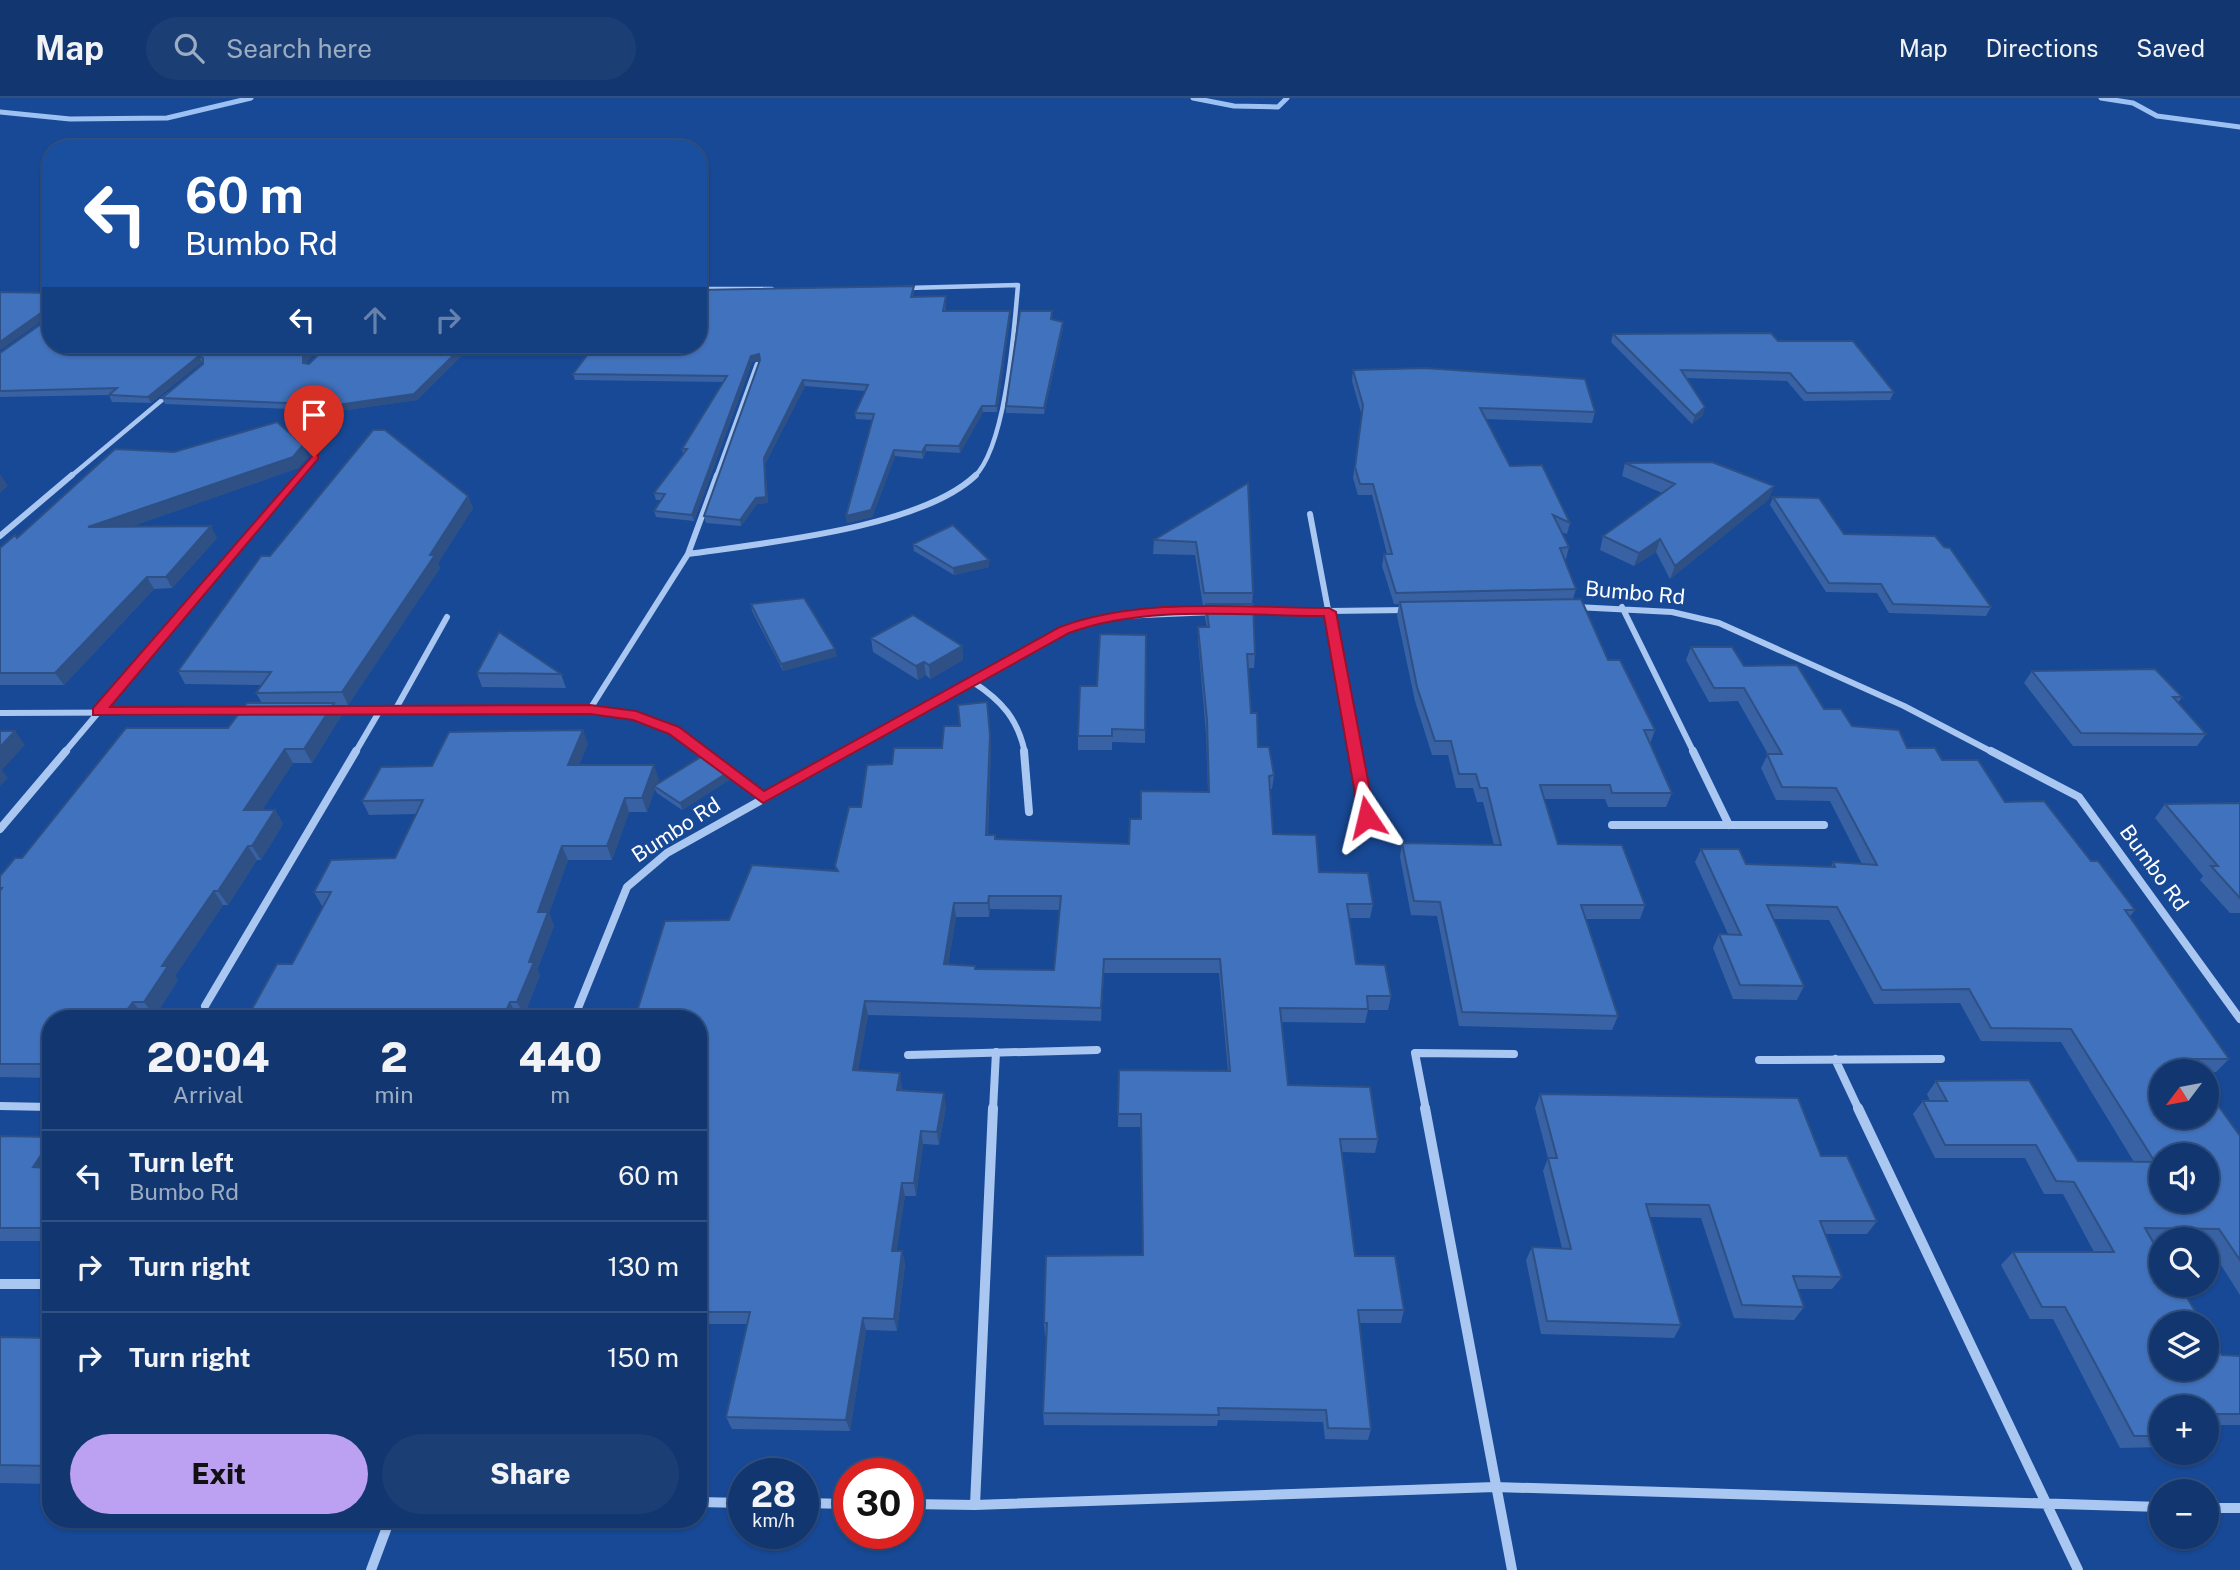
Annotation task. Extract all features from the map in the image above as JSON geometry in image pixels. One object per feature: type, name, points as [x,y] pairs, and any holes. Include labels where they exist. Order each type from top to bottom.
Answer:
[{"type":"street","points":[[688,554],[798,537],[899,514],[954,491],[984,469],[1011,366],[1018,285],[896,288]]},
{"type":"street","points":[[707,289],[786,289]]},
{"type":"street","points":[[590,709],[688,554],[757,364]]},
{"type":"street","points":[[0,536],[170,393]]},
{"type":"street","points":[[0,829],[314,457]]},
{"type":"street","points":[[1310,514],[1367,817]]},
{"type":"street","name":"Bumbo Rd","points":[[1570,607],[1622,607],[1672,612],[1719,623],[1904,706],[2079,797],[2240,1019]]},
{"type":"street","points":[[1622,607],[1729,825]]},
{"type":"street","points":[[1233,612],[1410,610]]},
{"type":"street","name":"Bumbo Rd","points":[[577,1010],[627,887],[667,853],[1065,630],[1087,622],[1136,612],[1219,612]]},
{"type":"street","points":[[394,712],[447,617]]},
{"type":"street","points":[[972,682],[1008,707],[1021,728],[1026,748],[1029,812]]},
{"type":"street","points":[[325,712],[590,709],[636,715],[674,730],[763,798]]},
{"type":"street","points":[[0,713],[258,712]]},
{"type":"street","points":[[205,1006],[379,712]]},
{"type":"street","points":[[1612,825],[1824,825]]},
{"type":"street","points":[[908,1055],[1097,1050]]},
{"type":"street","points":[[975,1505],[996,1052]]},
{"type":"street","points":[[1512,1570],[1415,1053],[1514,1054]]},
{"type":"street","points":[[1835,1059],[2078,1570]]},
{"type":"street","points":[[1759,1060],[1941,1059]]},
{"type":"street","points":[[0,1106],[42,1107]]},
{"type":"street","points":[[0,1284],[42,1284]]},
{"type":"street","points":[[924,1504],[975,1505],[1495,1487],[2149,1507]]},
{"type":"street","points":[[707,1502],[728,1503]]},
{"type":"street","points":[[2219,1508],[2240,1508]]},
{"type":"street","points":[[371,1570],[387,1528]]},
{"type":"building","points":[[914,286],[911,297],[946,296],[943,311],[1010,311],[996,406],[982,406],[959,446],[926,445],[922,452],[894,450],[871,510],[846,516],[874,414],[855,413],[868,385],[803,380],[764,458],[766,497],[756,498],[740,520],[704,516],[760,360],[759,354],[751,356],[692,515],[654,511],[665,494],[654,493],[687,449],[682,449],[727,376],[573,374],[588,354],[707,354],[707,290]]},
{"type":"building","points":[[0,292],[42,293],[42,312],[0,342]]},
{"type":"building","points":[[1020,311],[1052,311],[1051,319],[1063,322],[1044,408],[1006,406]]},
{"type":"building","points":[[42,323],[42,354],[306,354],[303,363],[309,364],[319,354],[455,354],[414,394],[337,405],[162,398],[203,364],[203,358],[199,356],[148,397],[109,395],[117,388],[0,391],[0,353]]},
{"type":"building","points":[[1771,333],[1778,341],[1853,341],[1894,392],[1807,393],[1790,373],[1681,370],[1705,407],[1695,416],[1613,334]]},
{"type":"building","points":[[1425,368],[1585,379],[1595,412],[1480,408],[1510,466],[1542,465],[1570,523],[1553,515],[1569,547],[1560,548],[1576,589],[1396,593],[1384,554],[1392,554],[1373,484],[1360,484],[1355,467],[1363,405],[1353,370]]},
{"type":"building","points":[[277,422],[303,445],[293,457],[88,527],[211,526],[166,577],[147,577],[55,673],[0,673],[0,548],[15,535],[17,538],[115,449],[174,452]]},
{"type":"building","points":[[373,430],[385,430],[468,496],[430,555],[435,555],[342,692],[256,693],[271,672],[178,671],[261,556],[270,556]]},
{"type":"building","points":[[1712,462],[1774,486],[1675,566],[1660,539],[1639,553],[1603,536],[1675,484],[1625,463]]},
{"type":"building","points":[[1248,483],[1253,593],[1204,593],[1196,542],[1154,540]]},
{"type":"building","points":[[1773,497],[1819,498],[1844,534],[1935,536],[1944,547],[1950,548],[1991,607],[1893,604],[1881,584],[1829,583]]},
{"type":"building","points":[[953,525],[989,560],[953,568],[913,544]]},
{"type":"building","points":[[804,598],[835,649],[781,664],[751,604]]},
{"type":"building","points":[[1581,599],[1608,660],[1620,660],[1655,730],[1644,730],[1672,793],[1612,793],[1610,785],[1540,785],[1558,844],[1622,845],[1645,905],[1581,905],[1618,1016],[1462,1012],[1440,902],[1414,901],[1402,843],[1501,845],[1487,788],[1480,788],[1476,774],[1459,774],[1451,741],[1435,741],[1417,687],[1400,602]]},
{"type":"building","points":[[1206,604],[1253,604],[1255,654],[1247,654],[1251,713],[1257,713],[1258,747],[1269,747],[1274,775],[1269,776],[1273,834],[1316,835],[1319,872],[1368,873],[1373,904],[1347,904],[1356,964],[1385,965],[1391,996],[1367,996],[1368,1009],[1280,1008],[1288,1085],[1370,1087],[1378,1139],[1340,1139],[1355,1256],[1395,1256],[1404,1310],[1358,1310],[1371,1429],[1328,1428],[1326,1410],[1218,1408],[1219,1415],[1043,1413],[1047,1323],[1044,1323],[1046,1256],[1143,1255],[1141,1114],[1118,1114],[1119,1070],[1230,1071],[1220,959],[1104,959],[1101,1008],[865,1001],[853,1070],[900,1073],[897,1090],[944,1093],[937,1132],[921,1131],[914,1183],[902,1183],[892,1251],[902,1251],[894,1319],[863,1318],[846,1420],[726,1417],[750,1312],[707,1312],[707,1010],[637,1010],[665,921],[729,920],[752,865],[838,871],[835,866],[849,807],[861,807],[867,765],[892,764],[894,748],[942,748],[944,726],[960,726],[958,705],[987,702],[990,735],[986,835],[995,835],[995,839],[1129,844],[1130,819],[1141,819],[1141,791],[1209,792],[1207,720],[1198,627],[1209,627]],"holes":[[[989,896],[1061,896],[1054,970],[975,969],[975,966],[944,964],[954,903],[988,903]]]},
{"type":"building","points":[[913,615],[962,646],[929,665],[924,662],[916,666],[871,638]]},
{"type":"building","points":[[499,632],[561,674],[477,673]]},
{"type":"building","points":[[1100,634],[1146,635],[1145,730],[1112,729],[1112,736],[1078,736],[1080,686],[1097,686]]},
{"type":"building","points":[[1691,647],[1732,647],[1744,666],[1797,665],[1824,709],[1841,709],[1852,726],[1899,730],[1907,748],[1935,748],[1942,760],[1978,760],[2005,802],[2044,801],[2091,861],[2098,861],[2135,910],[2125,910],[2229,1059],[2149,1059],[2149,1129],[2219,1129],[2219,1107],[2240,1136],[2240,1260],[2219,1227],[2145,1228],[2149,1235],[2149,1297],[2187,1297],[2195,1311],[2149,1311],[2149,1381],[2219,1381],[2219,1350],[2222,1355],[2240,1356],[2240,1414],[2219,1414],[2219,1395],[2149,1395],[2149,1436],[2134,1436],[2065,1307],[2042,1307],[2013,1252],[2114,1252],[2074,1182],[2056,1181],[2036,1145],[1945,1145],[1923,1101],[1947,1101],[1936,1081],[2029,1080],[2078,1161],[2149,1162],[2149,1213],[2219,1213],[2219,1143],[2149,1143],[2149,1152],[2071,1029],[1991,1028],[1969,989],[1882,990],[1837,907],[1767,905],[1804,986],[1740,985],[1719,934],[1741,935],[1701,849],[1739,849],[1746,864],[1835,867],[1833,862],[1877,865],[1836,788],[1782,787],[1767,754],[1782,754],[1744,688],[1714,688]]},
{"type":"building","points":[[2155,669],[2182,697],[2173,697],[2206,734],[2081,733],[2032,671]]},
{"type":"building","points":[[247,703],[334,703],[304,749],[285,749],[244,810],[275,810],[252,846],[248,846],[218,891],[214,891],[162,966],[168,966],[144,1002],[133,1002],[127,1010],[42,1010],[42,1064],[0,1064],[0,876],[15,858],[22,858],[126,728],[228,728]]},
{"type":"building","points":[[583,730],[568,765],[654,765],[642,798],[625,798],[607,846],[562,846],[538,912],[548,912],[529,962],[534,962],[517,1002],[510,1002],[506,1010],[251,1010],[277,964],[292,964],[331,892],[314,892],[331,860],[395,858],[423,800],[362,801],[381,767],[432,766],[449,732]]},
{"type":"building","points":[[0,731],[15,731],[0,747]]},
{"type":"building","points":[[704,755],[727,773],[680,803],[654,786]]},
{"type":"building","points":[[2240,803],[2240,898],[2211,866],[2218,866],[2165,804]]},
{"type":"building","points":[[1540,1094],[1798,1098],[1821,1156],[1847,1156],[1877,1221],[1820,1221],[1842,1277],[1793,1276],[1804,1307],[1742,1305],[1709,1205],[1646,1204],[1681,1325],[1547,1321],[1532,1247],[1571,1249],[1548,1158],[1557,1158]]},
{"type":"building","points":[[0,1136],[42,1137],[42,1154],[33,1167],[42,1168],[42,1228],[0,1228]]},
{"type":"building","points":[[0,1337],[42,1338],[42,1466],[0,1465]]},
{"type":"waterway","points":[[0,112],[70,119],[167,118],[251,98]]},
{"type":"waterway","points":[[1193,98],[1234,106],[1278,107],[1287,98]]},
{"type":"waterway","points":[[2101,98],[2133,103],[2157,116],[2240,127]]},
{"type":"route","points":[[314,457],[98,711],[394,712],[590,709],[636,715],[674,730],[763,798],[1065,630],[1087,622],[1136,612],[1329,612],[1367,817]]}]
